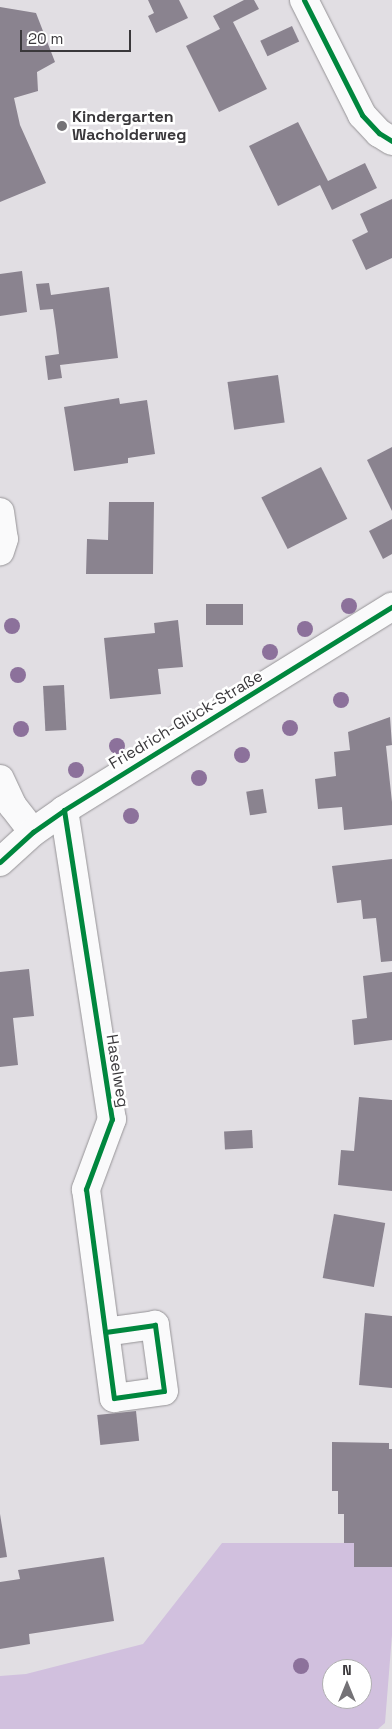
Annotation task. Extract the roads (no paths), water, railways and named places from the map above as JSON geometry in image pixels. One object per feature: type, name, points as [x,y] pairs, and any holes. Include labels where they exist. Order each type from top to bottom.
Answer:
[{"type":"street","points":[[304,0],[362,115],[379,133],[392,141]]},
{"type":"street","points":[[0,512],[4,539],[0,551]]},
{"type":"street","name":"Friedrich-Glück-Straße","points":[[0,862],[33,832],[64,810],[392,607]]},
{"type":"street","points":[[0,779],[12,805],[33,832]]},
{"type":"street","name":"Haselweg","points":[[64,810],[112,1119],[86,1189],[105,1332]]},
{"type":"place","name":"Kindergarten Wacholderweg","points":[[62,126]]}]
